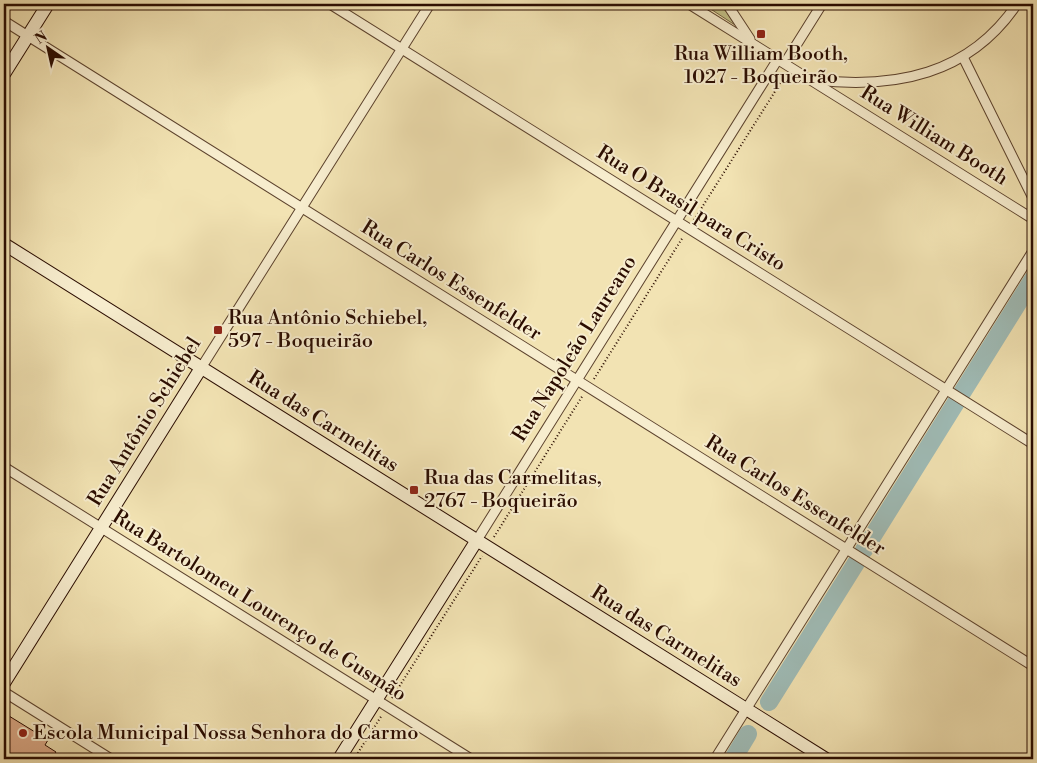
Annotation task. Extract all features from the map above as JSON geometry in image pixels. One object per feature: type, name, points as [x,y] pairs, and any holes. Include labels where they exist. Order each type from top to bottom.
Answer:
[{"type":"street","points":[[4,74],[48,4]]},
{"type":"street","name":"Rua O Brasil para Cristo","points":[[330,4],[1033,444]]},
{"type":"street","name":"Rua Antônio Schiebel","points":[[4,683],[430,4]]},
{"type":"street","name":"Rua William Booth","points":[[691,4],[1033,219]]},
{"type":"street","points":[[727,4],[753,44]]},
{"type":"street","name":"Rua Napoleão Laureano","points":[[339,759],[677,221],[782,61],[822,4]]},
{"type":"street","points":[[810,79],[848,83],[907,78],[926,74],[964,56],[1000,26],[1017,4]]},
{"type":"street","name":"Rua Carlos Essenfelder","points":[[4,21],[1033,666]]},
{"type":"street","points":[[964,56],[1033,198]]},
{"type":"street","name":"Rua das Carmelitas","points":[[4,244],[826,759]]},
{"type":"street","points":[[715,759],[1033,251]]},
{"type":"street","name":"Rua Bartolomeu Lourenço de Gusmão","points":[[4,466],[471,759]]},
{"type":"street","points":[[4,692],[111,759]]},
{"type":"path","points":[[693,221],[783,79]]},
{"type":"path","points":[[592,381],[684,234]]},
{"type":"path","points":[[494,537],[583,395]]},
{"type":"path","points":[[393,697],[480,558]]},
{"type":"path","points":[[354,759],[380,717]]},
{"type":"shaded area","points":[[703,4],[721,4],[735,25]]},
{"type":"building","name":"Escola Municipal Nossa Senhora do Carmo","points":[[9,716],[48,740],[45,745],[56,752],[51,759],[43,759],[38,756],[36,759],[4,759],[4,724]]},
{"type":"waterway","points":[[864,550],[1033,279]]},
{"type":"waterway","points":[[769,702],[856,563]]},
{"type":"waterway","points":[[733,759],[748,734]]},
{"type":"place","name":"Rua William Booth, 1027 - Boqueirão","points":[[761,34]]},
{"type":"place","name":"Rua Antônio Schiebel, 597 - Boqueirão","points":[[218,330]]},
{"type":"place","name":"Rua das Carmelitas, 2767 - Boqueirão","points":[[414,490]]},
{"type":"place","name":"Escola Municipal Nossa Senhora do Carmo","points":[[23,733]]}]
